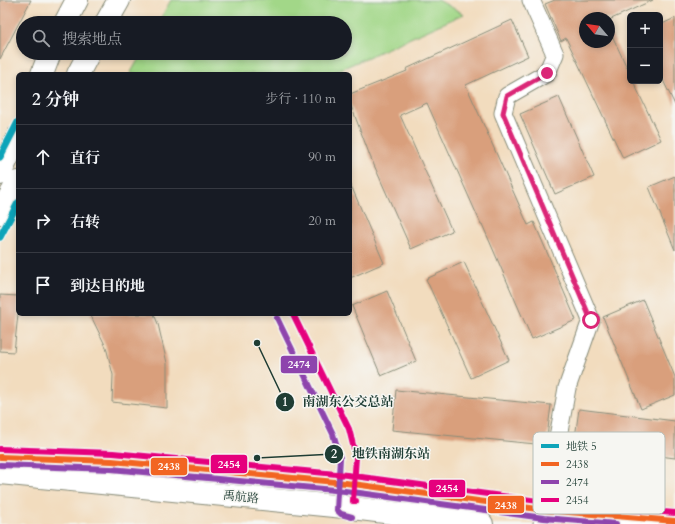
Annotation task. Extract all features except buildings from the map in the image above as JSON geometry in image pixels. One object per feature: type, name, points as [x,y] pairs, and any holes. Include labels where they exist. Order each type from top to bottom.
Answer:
[{"type":"main road","points":[[69,16],[77,0]]},
{"type":"main road","points":[[110,16],[118,0]]},
{"type":"main road","points":[[43,72],[47,60]]},
{"type":"main road","points":[[79,72],[85,60]]},
{"type":"main road","points":[[0,174],[16,142]]},
{"type":"main road","points":[[0,213],[16,185]]},
{"type":"main road","name":"禹航路","points":[[0,457],[112,461],[346,483],[543,517],[675,521]]},
{"type":"main road","name":"禹航路","points":[[0,473],[344,507],[482,524]]},
{"type":"street","points":[[531,0],[554,54],[547,73],[507,96],[503,113],[591,320],[567,388],[559,432]]},
{"type":"green space","points":[[171,0],[438,0],[464,14],[334,72],[131,72],[138,60],[352,60],[352,16],[162,16]]},
{"type":"metro line","name":"5","points":[[0,157],[16,126]]},
{"type":"metro line","name":"5","points":[[0,237],[16,207]]},
{"type":"transit line","name":"2454","points":[[294,316],[349,429],[356,457],[353,501],[356,501]]},
{"type":"transit line","name":"2474","points":[[277,318],[333,434],[340,458],[337,510],[341,514],[352,517]]},
{"type":"transit line","name":"2454","points":[[0,449],[113,453],[347,475],[533,500]]},
{"type":"transit line","name":"2438","points":[[0,457],[112,461],[346,483],[533,508]]},
{"type":"transit line","name":"2474","points":[[0,465],[111,469],[345,491],[544,518],[616,524]]},
{"type":"transit line","name":"2454","points":[[665,512],[675,513]]},
{"type":"transit line","name":"2438","points":[[592,514],[675,521]]},
{"type":"place","name":"南湖东公交总站","points":[[257,343]]},
{"type":"place","name":"地铁南湖东站","points":[[257,458]]},
{"type":"route","points":[[547,73],[507,96],[503,113],[591,320]]}]
